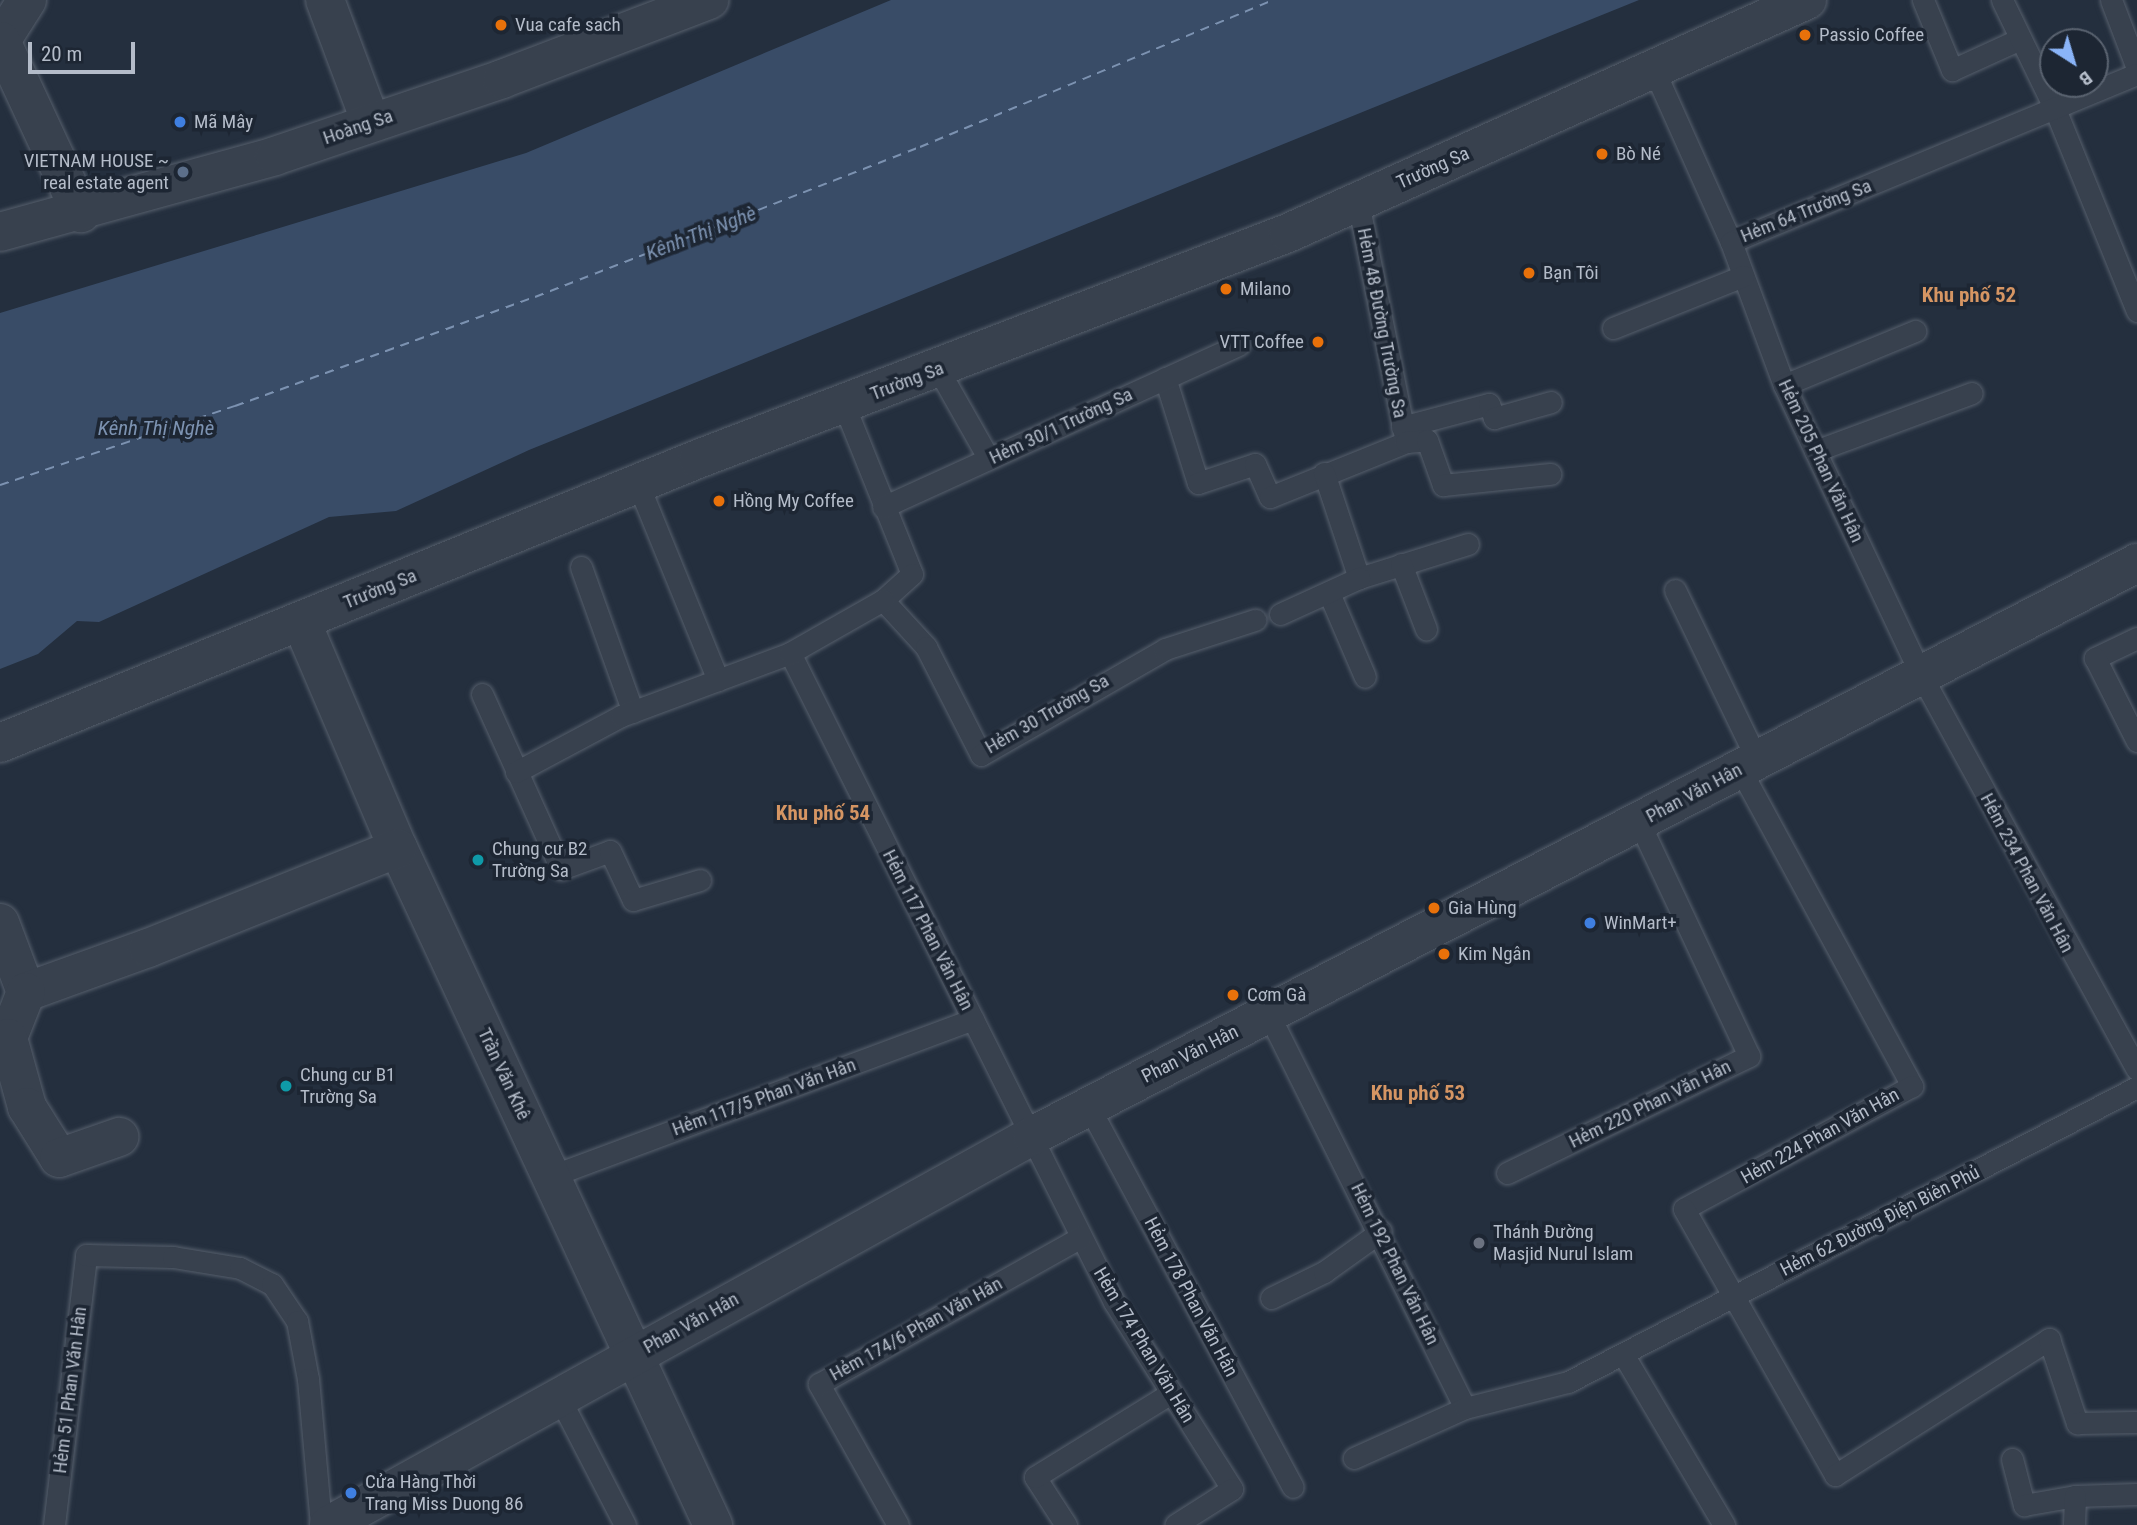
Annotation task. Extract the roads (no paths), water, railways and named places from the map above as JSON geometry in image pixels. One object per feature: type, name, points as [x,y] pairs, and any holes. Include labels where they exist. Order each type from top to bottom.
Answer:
[{"type":"street","points":[[27,0],[0,41],[81,213]]},
{"type":"street","points":[[325,0],[371,122]]},
{"type":"street","name":"Hoàng Sa","points":[[0,232],[81,213],[371,122],[502,79],[709,0]]},
{"type":"street","name":"Trường Sa","points":[[0,743],[638,484],[938,369],[1358,201],[1807,0]]},
{"type":"street","name":"Phan Văn Hân","points":[[328,1525],[633,1354],[1032,1136],[1921,675],[2133,574]]},
{"type":"street","name":"Trần Văn Khê","points":[[301,621],[398,848],[554,1175],[633,1354],[713,1525]]},
{"type":"street","points":[[26,992],[148,948],[398,848]]},
{"type":"street","points":[[0,923],[26,992],[8,1038],[27,1107],[59,1158],[119,1137]]},
{"type":"lane","points":[[1923,0],[1952,70],[2020,39]]},
{"type":"lane","points":[[2003,0],[2055,109],[2137,311]]},
{"type":"lane","points":[[2111,0],[2137,68]]},
{"type":"lane","name":"Hẻm 64 Trường Sa","points":[[1654,70],[1731,242],[2137,74]]},
{"type":"lane","name":"Hẻm 48 Đường Trường Sa","points":[[1166,378],[1198,483],[1255,464],[1269,497],[1404,435],[1358,201]]},
{"type":"lane","name":"Hẻm 205 Phan Văn Hân","points":[[1731,242],[1784,384],[1921,675]]},
{"type":"lane","points":[[1614,328],[1744,276]]},
{"type":"lane","points":[[1784,384],[1915,331]]},
{"type":"lane","name":"Hẻm 30/1 Trường Sa","points":[[883,508],[1239,345]]},
{"type":"lane","points":[[938,369],[989,459]]},
{"type":"lane","points":[[1815,451],[1972,393]]},
{"type":"lane","points":[[1404,435],[1489,404],[1494,418],[1551,402]]},
{"type":"lane","points":[[516,772],[634,712],[790,653],[883,600],[912,574],[883,508],[844,405]]},
{"type":"lane","points":[[1404,435],[1427,440],[1443,485],[1550,474]]},
{"type":"lane","points":[[1324,474],[1359,578]]},
{"type":"lane","points":[[638,484],[718,680]]},
{"type":"lane","points":[[1280,614],[1359,578],[1468,544]]},
{"type":"lane","points":[[1401,564],[1426,629]]},
{"type":"lane","points":[[581,567],[634,712]]},
{"type":"lane","points":[[1675,590],[1749,765]]},
{"type":"lane","points":[[1329,593],[1364,677]]},
{"type":"lane","name":"Hẻm 30 Trường Sa","points":[[883,600],[926,647],[981,755],[1165,649],[1255,620]]},
{"type":"lane","points":[[2137,638],[2095,658],[2137,741]]},
{"type":"lane","name":"Hẻm 117 Phan Văn Hân","points":[[790,653],[1032,1136]]},
{"type":"lane","name":"Hẻm 234 Phan Văn Hân","points":[[1921,675],[2137,1069]]},
{"type":"lane","points":[[482,694],[561,869],[610,851],[633,900],[700,880]]},
{"type":"lane","name":"Hẻm 224 Phan Văn Hân","points":[[1733,1297],[1684,1209],[1912,1086],[1749,765]]},
{"type":"lane","name":"Hẻm 220 Phan Văn Hân","points":[[1507,1173],[1749,1056],[1639,822]]},
{"type":"lane","name":"Hẻm 192 Phan Văn Hân","points":[[1268,1013],[1381,1231],[1465,1408]]},
{"type":"lane","name":"Hẻm 117/5 Phan Văn Hân","points":[[554,1175],[973,1019]]},
{"type":"lane","name":"Hẻm 62 Đường Điện Biên Phủ","points":[[1465,1408],[1568,1382],[2137,1087]]},
{"type":"lane","name":"Hẻm 178 Phan Văn Hân","points":[[1088,1107],[1293,1487]]},
{"type":"lane","name":"Hẻm 174 Phan Văn Hân","points":[[1032,1136],[1114,1302],[1232,1489],[1175,1525]]},
{"type":"lane","points":[[1271,1298],[1324,1272],[1381,1231]]},
{"type":"lane","name":"Hẻm 174/6 Phan Văn Hân","points":[[898,1525],[819,1384],[1082,1237]]},
{"type":"lane","name":"Hẻm 51 Phan Văn Hân","points":[[54,1525],[86,1255],[173,1257],[240,1268],[272,1284],[297,1321],[308,1379],[321,1525]]},
{"type":"lane","points":[[1733,1297],[1835,1475],[2049,1339],[2077,1423],[2137,1422]]},
{"type":"lane","points":[[1623,1354],[1724,1525]]},
{"type":"lane","points":[[1066,1525],[1035,1476],[1171,1393]]},
{"type":"lane","points":[[559,1397],[625,1525]]},
{"type":"lane","points":[[1354,1458],[1465,1408]]},
{"type":"lane","points":[[2012,1459],[2024,1505],[2075,1496],[2137,1494]]},
{"type":"lane","points":[[2074,1525],[2075,1496]]},
{"type":"water","name":"Kênh Thị Nghè","points":[[891,0],[1639,0],[529,450],[396,511],[329,517],[99,622],[77,621],[38,654],[0,669],[0,313],[526,153]]},
{"type":"place","name":"Vua cafe sach","points":[[501,25]]},
{"type":"place","name":"Passio Coffee","points":[[1805,35]]},
{"type":"place","name":"Mã Mây","points":[[180,122]]},
{"type":"place","name":"Bò Né","points":[[1602,154]]},
{"type":"place","name":"VIETNAM HOUSE ~ real estate agent","points":[[183,172]]},
{"type":"place","name":"Bạn Tôi","points":[[1529,273]]},
{"type":"place","name":"Milano","points":[[1226,289]]},
{"type":"place","name":"VTT Coffee","points":[[1318,342]]},
{"type":"place","name":"Hồng My Coffee","points":[[719,501]]},
{"type":"place","name":"Chung cư B2 Trường Sa","points":[[478,860]]},
{"type":"place","name":"Gia Hùng","points":[[1434,908]]},
{"type":"place","name":"WinMart+","points":[[1590,923]]},
{"type":"place","name":"Kim Ngân","points":[[1444,954]]},
{"type":"place","name":"Cơm Gà","points":[[1233,995]]},
{"type":"place","name":"Chung cư B1 Trường Sa","points":[[286,1086]]},
{"type":"place","name":"Thánh Đường Masjid Nurul Islam","points":[[1479,1243]]},
{"type":"place","name":"Cửa Hàng Thời Trang Miss Duong 86","points":[[351,1493]]},
{"type":"district","name":"Khu phố 52","points":[[1969,295]]},
{"type":"district","name":"Khu phố 54","points":[[823,813]]},
{"type":"district","name":"Khu phố 53","points":[[1418,1093]]}]
